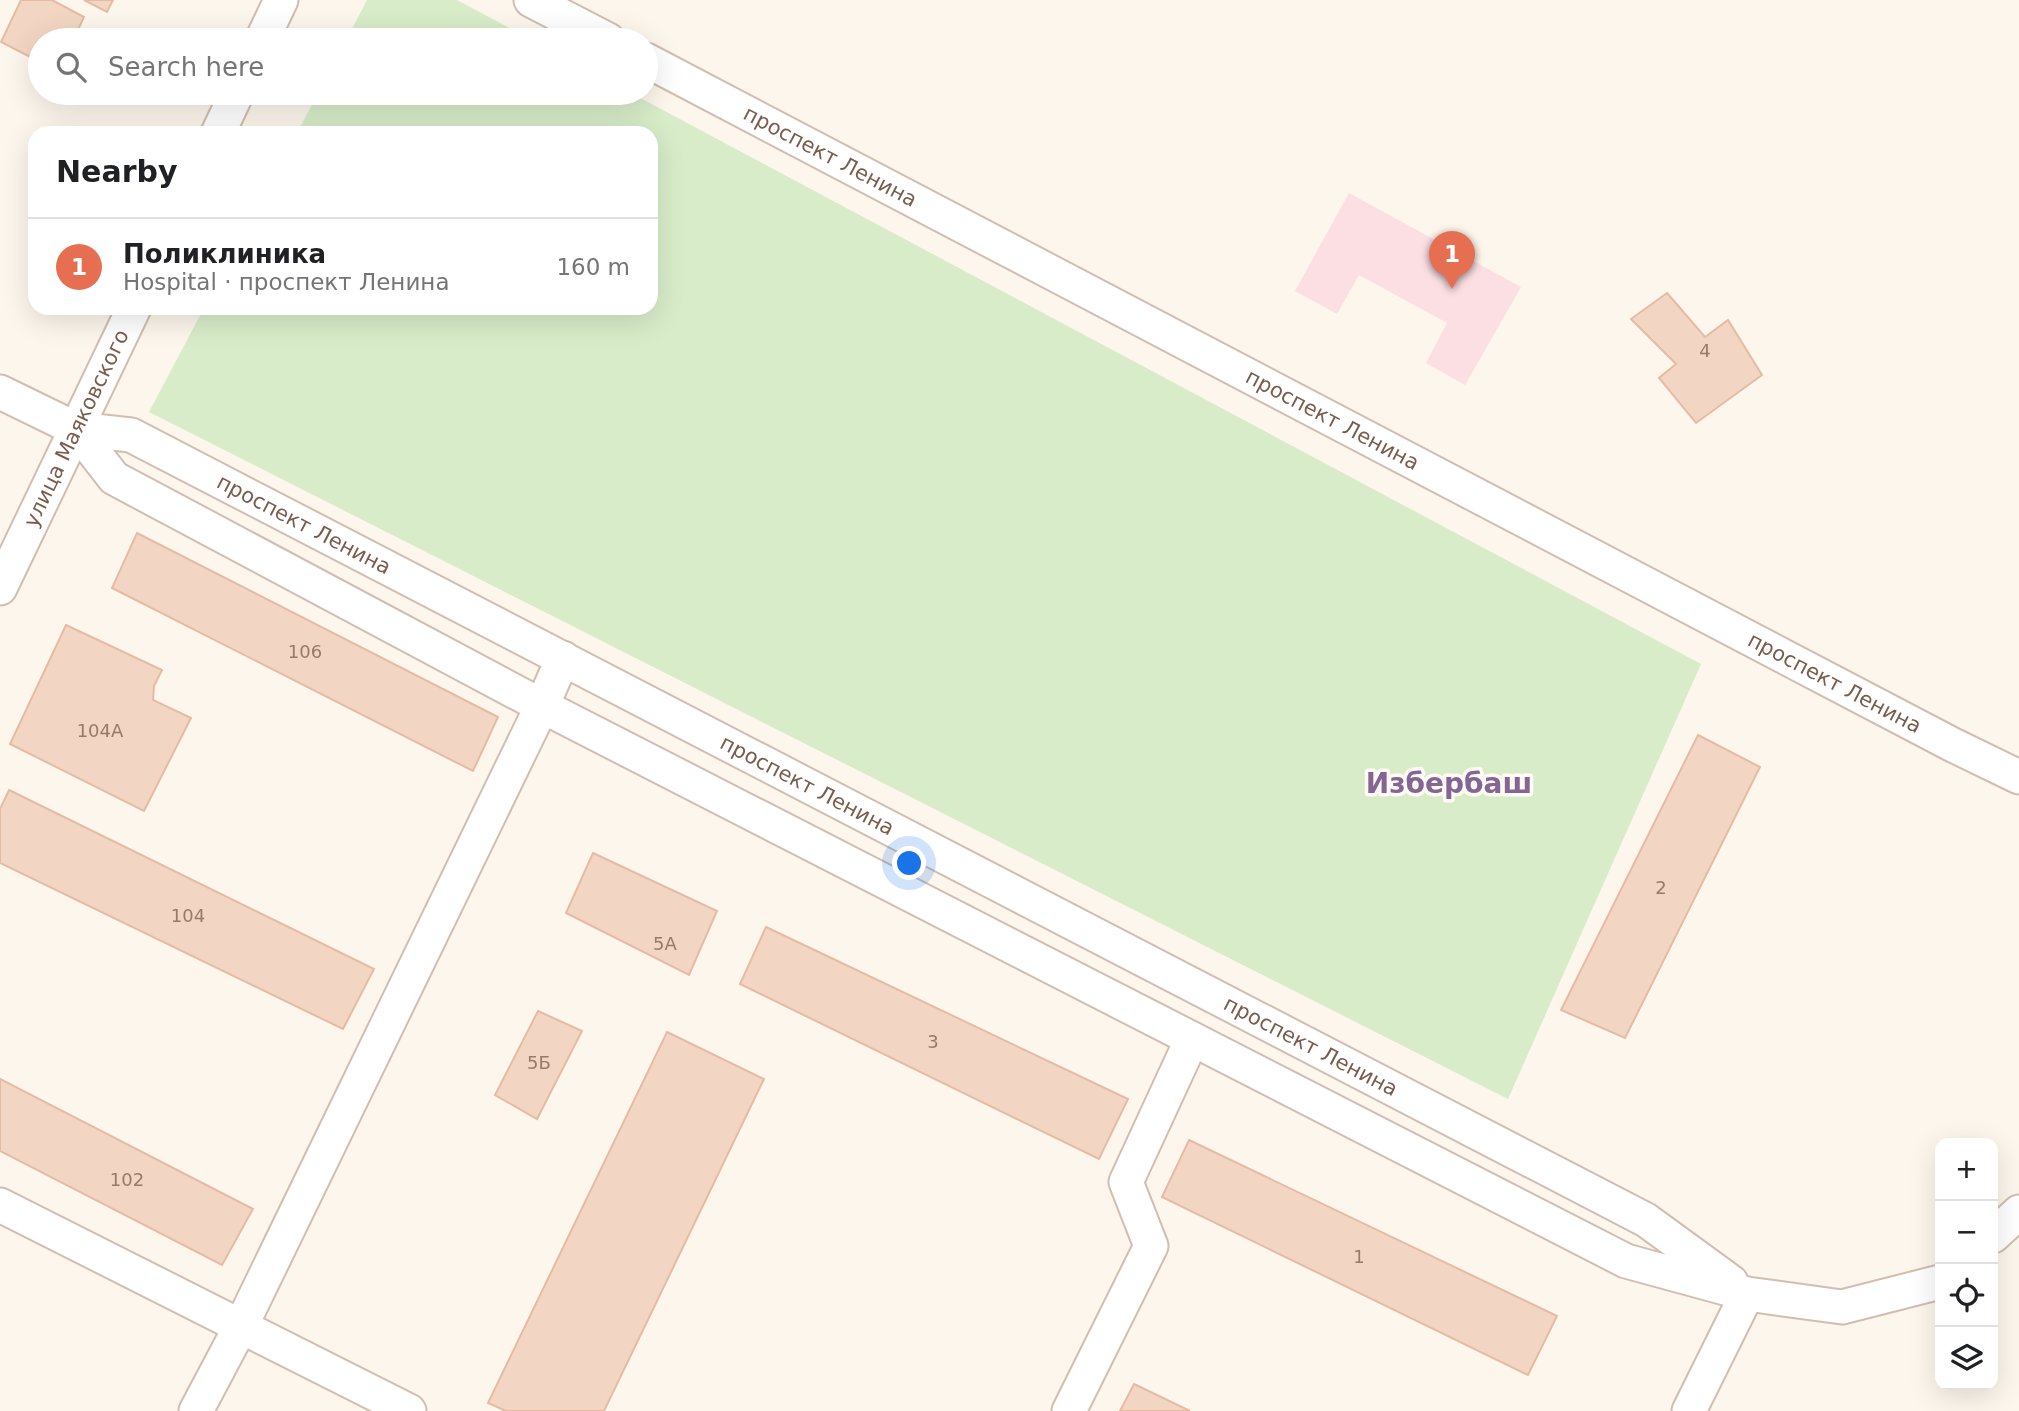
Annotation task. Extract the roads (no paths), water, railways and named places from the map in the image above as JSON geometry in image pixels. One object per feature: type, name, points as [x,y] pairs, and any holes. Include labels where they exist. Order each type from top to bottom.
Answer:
[{"type":"street","points":[[268,28],[281,0]]},
{"type":"street","points":[[531,0],[585,28]]},
{"type":"street","name":"проспект Ленина","points":[[658,66],[1940,738],[2018,774]]},
{"type":"street","points":[[221,126],[231,105]]},
{"type":"street","name":"улица Маяковского","points":[[0,588],[131,315]]},
{"type":"street","points":[[0,393],[76,429],[114,478],[542,706],[1626,1261],[1747,1294],[1842,1307],[1935,1283]]},
{"type":"street","name":"проспект Ленина","points":[[76,429],[131,435],[563,658],[1646,1220],[1747,1294]]},
{"type":"street","points":[[196,1411],[241,1326],[563,658]]},
{"type":"street","points":[[701,788],[721,740]]},
{"type":"street","points":[[1134,1009],[1155,966]]},
{"type":"street","points":[[1069,1411],[1151,1246],[1126,1182],[1192,1039]]},
{"type":"street","points":[[0,1205],[409,1411]]},
{"type":"street","points":[[1998,1231],[2019,1212]]},
{"type":"street","points":[[1689,1411],[1747,1294]]},
{"type":"place","name":"Поликлиника","points":[[1452,289]]},
{"type":"district","name":"Избербаш","points":[[1449,783]]}]
